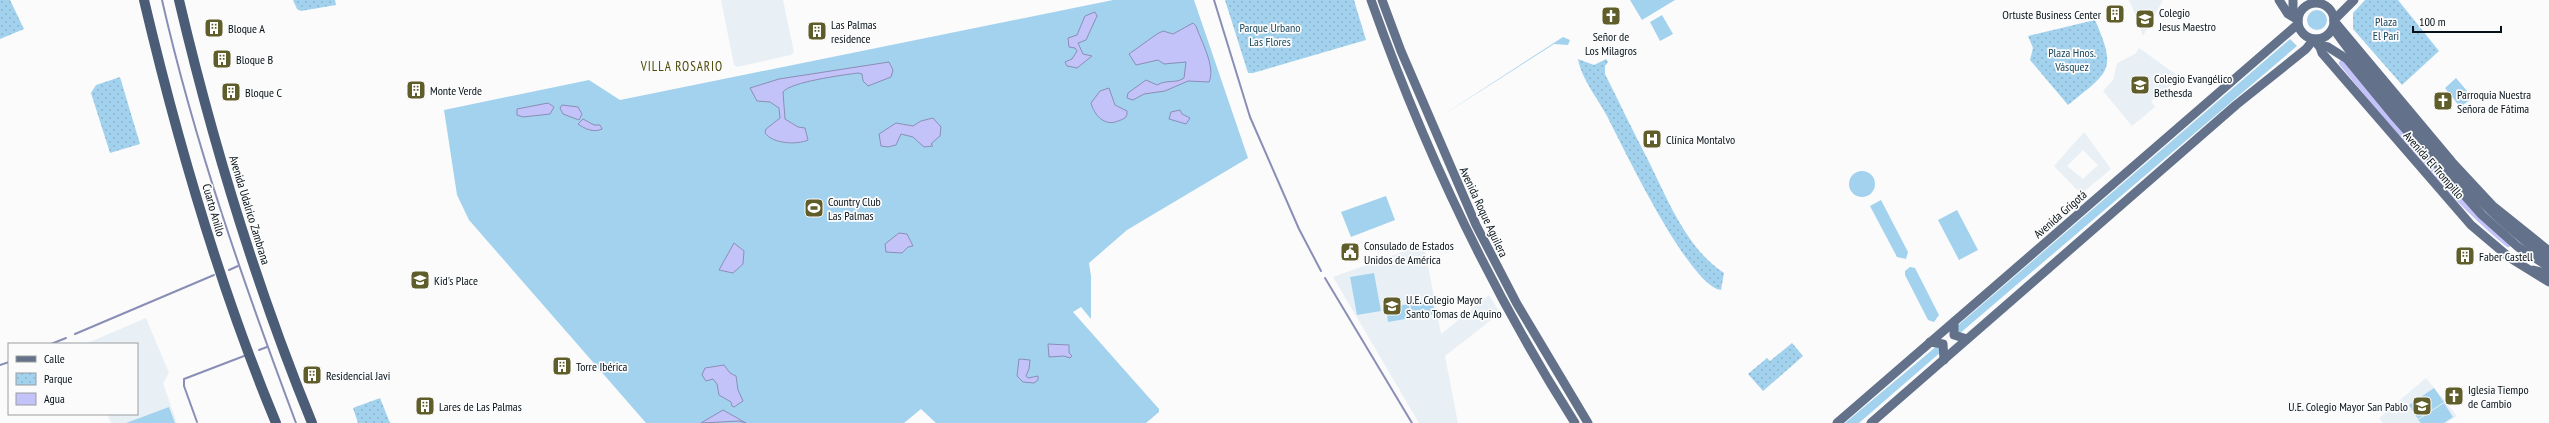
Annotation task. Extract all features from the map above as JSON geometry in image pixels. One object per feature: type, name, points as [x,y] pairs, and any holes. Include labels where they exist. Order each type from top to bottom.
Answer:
[{"type":"highway","name":"Cuarto Anillo","points":[[144,0],[168,97],[217,266],[276,423]]},
{"type":"highway","name":"Avenida Udalrico Zambrana","points":[[179,0],[220,156],[253,262],[291,372],[312,423]]},
{"type":"main road","name":"Avenida Roque Aguilera","points":[[1371,0],[1387,43],[1440,170],[1494,281],[1532,352],[1575,423]]},
{"type":"main road","name":"Avenida Roque Aguilera","points":[[1382,0],[1399,48],[1449,166],[1476,225],[1517,304],[1555,371],[1588,423]]},
{"type":"main road","points":[[2279,0],[2288,14],[2296,20]]},
{"type":"main road","points":[[2293,0],[2296,20],[2303,34],[2317,41]]},
{"type":"main road","points":[[1871,423],[1944,360],[1963,338],[2236,105],[2306,49],[2327,36],[2334,23],[2354,0]]},
{"type":"main road","points":[[2296,20],[2303,9],[2321,2],[2331,11],[2334,23]]},
{"type":"main road","name":"Avenida Grigotá","points":[[1837,423],[2296,20]]},
{"type":"main road","name":"Avenida El Trompillo","points":[[2334,23],[2492,206],[2549,251]]},
{"type":"main road","name":"Avenida El Trompillo","points":[[2334,23],[2398,110],[2441,159],[2488,210],[2523,240],[2549,259]]},
{"type":"main road","name":"Avenida El Trompillo","points":[[2317,41],[2347,59],[2393,115],[2482,215],[2518,247],[2549,267]]},
{"type":"main road","name":"Avenida El Trompillo","points":[[2317,41],[2326,58],[2471,225],[2510,258],[2549,282]]},
{"type":"main road","points":[[2433,138],[2441,159]]},
{"type":"main road","points":[[2508,219],[2523,240]]},
{"type":"main road","points":[[2526,269],[2549,274]]},
{"type":"main road","points":[[1494,281],[1511,304],[1517,304]]},
{"type":"main road","points":[[1951,324],[1954,335],[1963,338]]},
{"type":"main road","points":[[1944,360],[1947,337],[1951,324]]},
{"type":"main road","points":[[1932,340],[1947,337],[1963,338]]},
{"type":"main road","points":[[1932,340],[1943,344],[1945,349]]},
{"type":"main road","points":[[1532,352],[1541,351],[1555,371]]},
{"type":"main road","points":[[1566,408],[1581,423]]},
{"type":"shaded area","points":[[721,0],[783,0],[794,52],[791,55],[737,67],[734,65]]},
{"type":"shaded area","name":"Colegio Jesus Maestro","points":[[2129,0],[2163,0],[2143,36],[2133,9]]},
{"type":"shaded area","name":"Colegio Evangélico Bethesda","points":[[2139,48],[2181,78],[2151,101],[2155,107],[2132,126],[2103,91],[2113,80],[2117,63],[2135,54]]},
{"type":"shaded area","points":[[2084,132],[2111,169],[2081,194],[2054,166]],"holes":[[[2083,150],[2098,165],[2083,179],[2067,166]]]},
{"type":"shaded area","name":"U.E. Colegio Mayor Santo Tomas de Aquino","points":[[1424,244],[1441,334],[1489,295],[1500,313],[1445,356],[1458,423],[1419,423],[1333,277]]},
{"type":"shaded area","points":[[146,318],[169,373],[163,383],[177,423],[111,423],[107,415],[138,415],[138,343],[87,343]]},
{"type":"shaded area","name":"U.E. Colegio Mayor San Pablo","points":[[2426,378],[2457,416],[2446,423],[2383,423],[2379,418]]},
{"type":"green space","points":[[0,0],[10,0],[24,29],[0,39]]},
{"type":"green space","points":[[293,0],[335,0],[336,5],[301,11],[297,9]]},
{"type":"green space","name":"Country Club Las Palmas","points":[[1113,0],[1194,0],[1248,158],[1127,230],[1089,263],[1091,276],[1091,319],[1081,307],[1073,312],[1159,409],[1159,412],[1146,423],[936,423],[921,409],[904,423],[646,423],[469,220],[457,195],[444,110],[589,80],[620,100]]},
{"type":"green space","name":"Parque Urbano Las Flores","points":[[1225,0],[1354,0],[1366,40],[1253,73],[1248,73]]},
{"type":"green space","points":[[1630,0],[1675,0],[1642,20]]},
{"type":"green space","name":"Plaza El Pari","points":[[2365,0],[2398,0],[2439,51],[2402,85],[2353,29],[2353,13]]},
{"type":"green space","points":[[2313,10],[2321,10],[2327,16],[2327,24],[2321,30],[2313,30],[2307,24],[2307,16]]},
{"type":"green space","points":[[1662,15],[1673,34],[1660,41],[1650,22]]},
{"type":"green space","name":"Plaza Hnos. Vásquez","points":[[2095,20],[2106,51],[2107,61],[2105,70],[2092,85],[2068,105],[2030,60],[2033,48],[2028,36]]},
{"type":"green space","points":[[1563,37],[1570,40],[1568,45],[1554,44],[1440,117]]},
{"type":"green space","points":[[2290,39],[2297,46],[1959,334],[1956,327]]},
{"type":"green space","points":[[1578,59],[1594,65],[1606,59],[1608,62],[1605,66],[1605,74],[1671,207],[1699,251],[1724,273],[1721,290],[1708,283],[1692,265],[1675,241],[1642,184],[1607,116],[1586,81]]},
{"type":"green space","points":[[120,77],[140,144],[110,153],[91,93],[96,85]]},
{"type":"green space","points":[[2456,78],[2473,98],[2460,107],[2445,88]]},
{"type":"green space","points":[[1862,171],[1872,174],[1875,184],[1872,194],[1862,197],[1852,194],[1849,184],[1852,174]]},
{"type":"green space","points":[[1386,196],[1395,220],[1351,237],[1341,212]]},
{"type":"green space","points":[[1881,200],[1908,252],[1906,259],[1897,257],[1870,206]]},
{"type":"green space","points":[[1957,210],[1978,250],[1959,260],[1938,220]]},
{"type":"green space","points":[[1910,267],[1915,268],[1939,315],[1934,322],[1928,320],[1905,275],[1905,271]]},
{"type":"green space","points":[[1374,273],[1381,311],[1357,315],[1350,277]]},
{"type":"green space","points":[[1432,300],[1435,314],[1413,317],[1410,304]]},
{"type":"green space","points":[[1409,304],[1411,318],[1388,322],[1386,308]]},
{"type":"green space","points":[[1792,343],[1803,356],[1763,391],[1748,374],[1767,358],[1770,361]]},
{"type":"green space","points":[[1938,345],[1942,351],[1859,423],[1845,423]]},
{"type":"green space","points":[[2434,388],[2444,402],[2418,419],[2409,405]]},
{"type":"green space","points":[[380,398],[390,423],[358,423],[353,408]]},
{"type":"green space","points":[[2444,403],[2453,417],[2444,423],[2421,423],[2418,420]]},
{"type":"green space","points":[[169,407],[175,423],[126,423]]},
{"type":"water","points":[[1095,12],[1097,16],[1086,40],[1078,43],[1083,54],[1092,56],[1077,68],[1067,66],[1065,62],[1072,59],[1077,51],[1075,48],[1069,47],[1068,38],[1077,35],[1085,16]]},
{"type":"water","points":[[1193,23],[1196,26],[1204,46],[1211,69],[1209,82],[1188,81],[1165,91],[1144,94],[1133,100],[1127,98],[1128,93],[1146,80],[1157,85],[1164,82],[1178,81],[1184,78],[1186,62],[1164,64],[1158,60],[1136,65],[1129,54],[1163,31],[1173,34]]},
{"type":"water","points":[[889,62],[893,70],[891,77],[868,86],[863,81],[862,74],[858,73],[806,82],[788,88],[783,92],[785,119],[798,127],[805,128],[808,140],[798,143],[785,142],[769,137],[765,133],[766,129],[780,118],[779,108],[770,102],[757,101],[750,88],[779,79]]},
{"type":"water","points":[[1109,88],[1115,105],[1127,111],[1127,116],[1125,118],[1113,122],[1105,121],[1097,116],[1091,103],[1100,91]]},
{"type":"water","points":[[548,103],[554,107],[550,114],[523,117],[517,115],[517,109]]},
{"type":"water","points":[[562,105],[578,107],[582,114],[579,120],[563,114],[560,108]]},
{"type":"water","points":[[1180,110],[1182,114],[1190,118],[1186,124],[1169,119],[1171,112]]},
{"type":"water","points":[[933,118],[941,127],[940,136],[931,144],[933,146],[924,147],[913,137],[901,134],[896,145],[888,147],[881,146],[879,134],[896,123],[913,126],[921,121]]},
{"type":"water","points":[[583,119],[594,125],[600,125],[602,129],[590,130],[578,124]]},
{"type":"water","points":[[899,233],[907,234],[913,246],[908,247],[902,253],[886,252],[885,244]]},
{"type":"water","points":[[734,243],[744,251],[743,264],[733,273],[719,270]]},
{"type":"water","points":[[1048,344],[1069,345],[1069,353],[1072,356],[1070,358],[1064,356],[1049,357]]},
{"type":"water","points":[[1019,359],[1030,360],[1029,369],[1026,376],[1028,378],[1038,376],[1038,380],[1034,383],[1023,382],[1017,376]]},
{"type":"water","points":[[724,365],[730,373],[736,376],[738,390],[743,401],[734,407],[732,406],[731,402],[719,395],[717,384],[713,379],[706,381],[702,375],[705,368]]},
{"type":"water","points":[[723,410],[746,423],[739,421],[701,423]]},
{"type":"waterway","points":[[162,0],[175,54],[205,161],[239,266],[296,423]]},
{"type":"waterway","points":[[1214,0],[1250,117],[1299,229],[1321,271]]},
{"type":"waterway","points":[[2342,63],[2421,158],[2463,203],[2508,244]]},
{"type":"waterway","points":[[229,270],[238,266]]},
{"type":"waterway","points":[[75,334],[214,275]]},
{"type":"waterway","points":[[1325,278],[1412,423]]},
{"type":"waterway","points":[[54,343],[66,338]]},
{"type":"waterway","points":[[259,350],[267,347]]},
{"type":"waterway","points":[[197,422],[184,386],[184,379],[244,356]]},
{"type":"waterway","points":[[0,365],[8,362]]},
{"type":"place","name":"Ortuste Business Center","points":[[2115,14]]},
{"type":"place","name":"Señor de Los Milagros","points":[[1611,16]]},
{"type":"place","name":"Colegio Jesus Maestro","points":[[2145,19]]},
{"type":"place","name":"Bloque A","points":[[214,28]]},
{"type":"place","name":"Las Palmas residence","points":[[817,31]]},
{"type":"place","name":"Bloque B","points":[[222,59]]},
{"type":"place","name":"Colegio Evangélico Bethesda","points":[[2140,85]]},
{"type":"place","name":"Monte Verde","points":[[416,90]]},
{"type":"place","name":"Bloque C","points":[[231,92]]},
{"type":"place","name":"Parroquia Nuestra Señora de Fátima","points":[[2443,101]]},
{"type":"place","name":"Clínica Montalvo","points":[[1652,139]]},
{"type":"place","name":"Country Club Las Palmas","points":[[814,208]]},
{"type":"place","name":"Consulado de Estados Unidos de América","points":[[1350,252]]},
{"type":"place","name":"Faber Castell","points":[[2465,256]]},
{"type":"place","name":"Kid's Place","points":[[420,280]]},
{"type":"place","name":"U.E. Colegio Mayor Santo Tomas de Aquino","points":[[1392,306]]},
{"type":"place","name":"Torre Ibérica","points":[[562,366]]},
{"type":"place","name":"Residencial Javi","points":[[312,375]]},
{"type":"place","name":"Iglesia Tiempo de Cambio","points":[[2454,396]]},
{"type":"place","name":"Lares de Las Palmas","points":[[425,406]]},
{"type":"place","name":"U.E. Colegio Mayor San Pablo","points":[[2422,406]]},
{"type":"district","name":"VILLA ROSARIO","points":[[682,66]]}]
